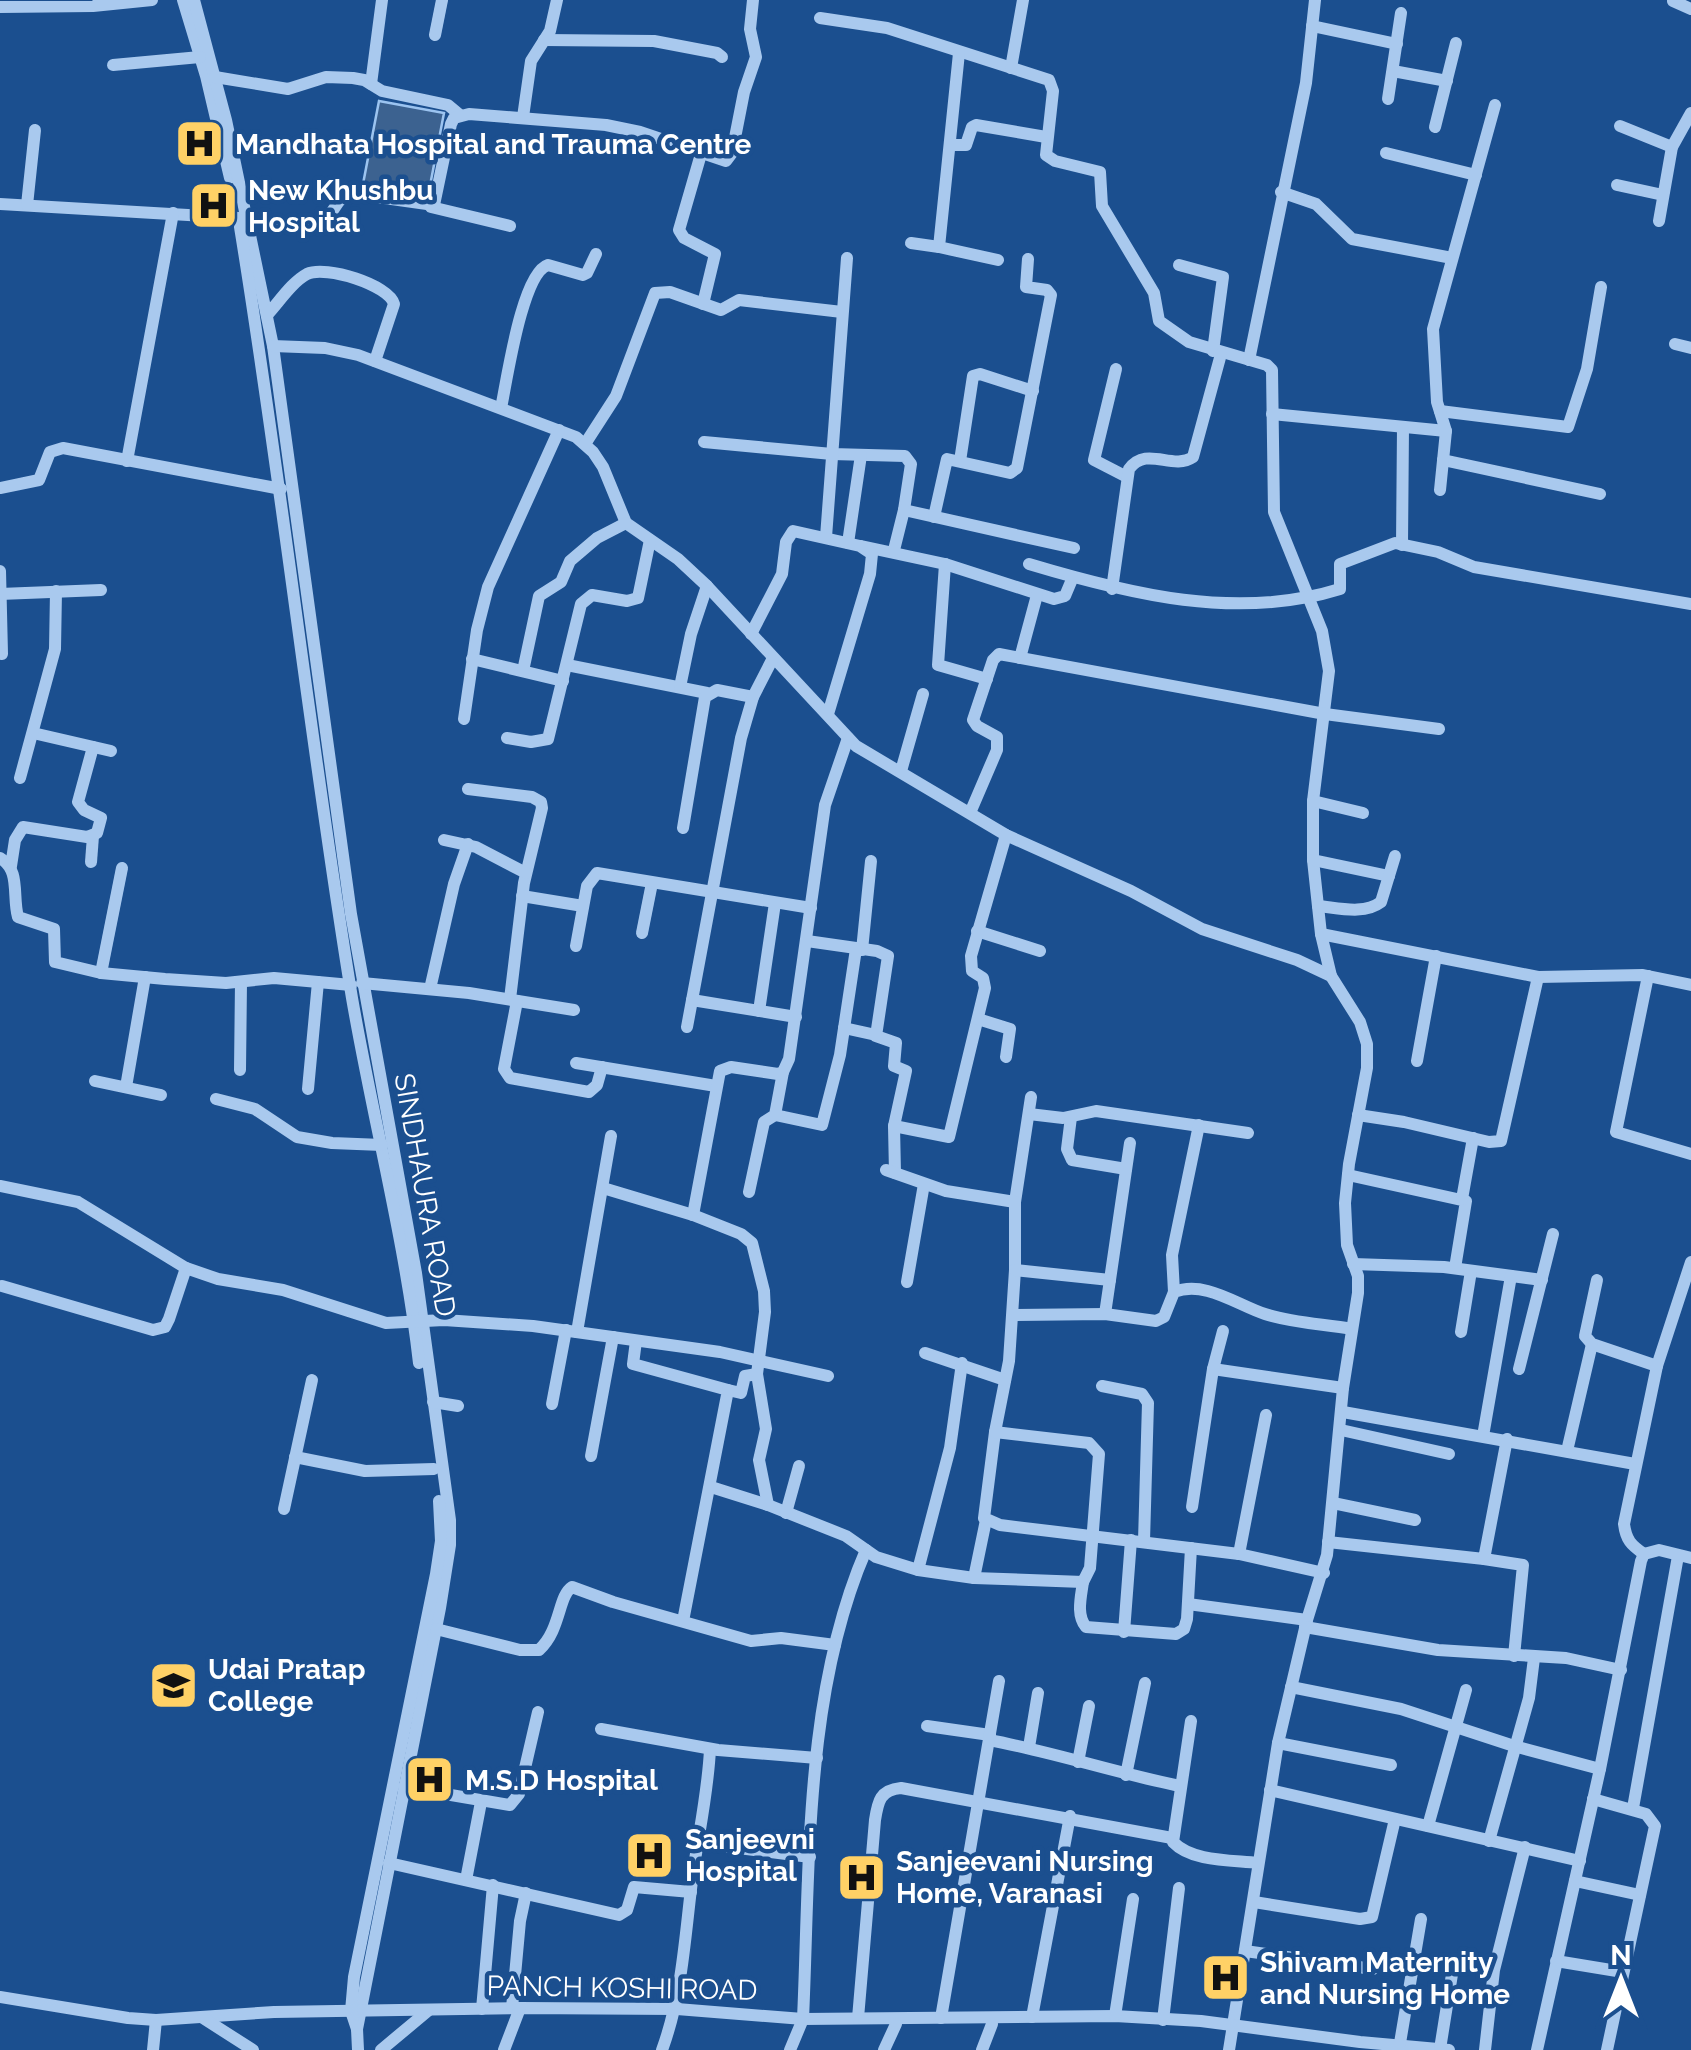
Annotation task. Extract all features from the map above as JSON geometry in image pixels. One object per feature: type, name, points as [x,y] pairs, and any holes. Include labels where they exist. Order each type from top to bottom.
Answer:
[{"type":"street","points":[[0,3],[93,6],[152,0]]},
{"type":"street","points":[[183,0],[242,218]]},
{"type":"street","points":[[194,0],[215,77],[242,218],[302,668],[382,1145],[418,1323],[442,1541],[361,1936],[357,2011]]},
{"type":"street","points":[[371,84],[382,0]]},
{"type":"street","points":[[435,34],[442,0]]},
{"type":"street","points":[[523,117],[530,61],[554,21],[557,0]]},
{"type":"street","points":[[215,77],[288,88],[326,77],[353,78],[382,91],[448,105],[460,115],[606,125],[640,132],[726,161],[732,153],[744,92],[756,57],[750,29],[754,0]]},
{"type":"street","points":[[1011,68],[1022,0]]},
{"type":"street","points":[[1249,360],[1306,82],[1315,0]]},
{"type":"street","points":[[1673,1],[1691,9]]},
{"type":"street","points":[[1388,99],[1401,14]]},
{"type":"street","points":[[820,18],[887,28],[1052,82],[1046,137],[1049,158],[1100,172],[1102,206],[1154,293],[1159,321],[1189,342],[1272,370],[1274,512],[1322,631],[1329,671],[1312,801],[1318,906],[1331,976],[1351,1003],[1367,1044],[1367,1068],[1348,1175],[1345,1232],[1358,1276],[1358,1293],[1343,1388],[1324,1573],[1306,1624],[1278,1744],[1229,2050]]},
{"type":"street","points":[[1312,26],[1397,44]]},
{"type":"street","points":[[544,40],[654,41],[722,57]]},
{"type":"street","points":[[1435,127],[1456,43]]},
{"type":"street","points":[[939,247],[959,53]]},
{"type":"street","points":[[114,65],[200,58]]},
{"type":"street","points":[[1392,71],[1447,81]]},
{"type":"street","points":[[1440,490],[1446,431],[1432,342],[1495,105]]},
{"type":"street","points":[[1659,220],[1672,147],[1691,112]]},
{"type":"street","points":[[430,206],[436,201],[451,124],[460,115]]},
{"type":"street","points":[[952,145],[966,145],[976,125],[1046,137]]},
{"type":"street","points":[[1620,126],[1672,147]]},
{"type":"street","points":[[27,206],[35,130]]},
{"type":"street","points":[[1386,153],[1476,175]]},
{"type":"street","points":[[701,154],[679,230],[684,238],[715,254],[703,304]]},
{"type":"street","points":[[1618,186],[1663,195]]},
{"type":"street","points":[[1281,192],[1316,204],[1352,238],[1452,258]]},
{"type":"street","points":[[0,204],[309,225],[323,220],[342,196],[349,194],[430,206],[510,226]]},
{"type":"street","points":[[127,461],[173,214]]},
{"type":"street","name":"SINDHAURA ROAD","points":[[242,218],[273,346],[356,984],[433,1402],[450,1520],[450,1546],[436,1629],[357,2011],[358,2050]]},
{"type":"street","points":[[912,243],[998,260]]},
{"type":"street","points":[[501,408],[521,314],[536,273],[548,265],[583,275],[596,254]]},
{"type":"street","points":[[826,538],[847,258]]},
{"type":"street","points":[[934,517],[947,460],[1015,472],[1051,295],[1047,290],[1026,287],[1028,259]]},
{"type":"street","points":[[1112,589],[1132,462],[1153,457],[1180,463],[1193,457],[1217,352],[1223,277],[1180,265]]},
{"type":"street","points":[[267,315],[299,280],[312,272],[336,274],[383,289],[394,298],[394,304],[374,361]]},
{"type":"street","points":[[1440,411],[1568,427],[1587,370],[1601,287]]},
{"type":"street","points":[[585,444],[616,396],[656,293],[670,292],[721,310],[732,302],[747,300],[842,312]]},
{"type":"street","points":[[1674,344],[1691,348]]},
{"type":"street","points":[[273,346],[325,348],[374,361],[559,430],[585,444],[602,467],[626,523],[678,559],[707,586],[848,738],[1006,835],[1131,891],[1202,929],[1298,960],[1331,976]]},
{"type":"street","points":[[1116,368],[1094,460],[1127,477]]},
{"type":"street","points":[[960,461],[976,374],[1033,390]]},
{"type":"street","points":[[1272,414],[1446,431]]},
{"type":"street","points":[[1402,544],[1403,427]]},
{"type":"street","points":[[464,719],[479,619],[493,573],[559,430]]},
{"type":"street","points":[[704,442],[910,459],[894,550]]},
{"type":"street","points":[[0,488],[39,480],[46,458],[55,450],[281,489]]},
{"type":"street","points":[[854,544],[861,455]]},
{"type":"street","points":[[1443,460],[1600,494]]},
{"type":"street","points":[[904,510],[1074,548]]},
{"type":"street","points":[[523,671],[539,596],[560,582],[570,561],[597,538],[626,523]]},
{"type":"street","points":[[751,634],[782,574],[788,534],[801,531],[894,550],[1060,599],[1073,577]]},
{"type":"street","points":[[508,738],[531,742],[548,739],[585,598],[638,598],[650,540]]},
{"type":"street","points":[[828,714],[872,568],[872,554],[854,544]]},
{"type":"street","points":[[1029,564],[1112,589],[1202,602],[1310,598],[1340,589],[1340,564],[1402,544],[1438,552],[1474,567],[1691,604]]},
{"type":"street","points":[[945,564],[938,665],[986,679]]},
{"type":"street","points":[[0,570],[2,654]]},
{"type":"street","points":[[680,687],[707,586]]},
{"type":"street","points":[[1,594],[101,590]]},
{"type":"street","points":[[20,778],[54,649],[56,591]]},
{"type":"street","points":[[1020,658],[1037,595]]},
{"type":"street","points":[[970,812],[997,750],[995,734],[973,723],[996,656],[1325,714],[1440,729]]},
{"type":"street","points":[[687,1027],[741,738],[753,697],[774,658]]},
{"type":"street","points":[[472,659],[564,681]]},
{"type":"street","points":[[567,665],[707,693],[718,690],[753,697]]},
{"type":"street","points":[[683,828],[707,693]]},
{"type":"street","points":[[900,771],[923,694]]},
{"type":"street","points":[[33,733],[111,751]]},
{"type":"street","points":[[775,1115],[796,1017],[825,806],[848,738]]},
{"type":"street","points":[[91,862],[93,836],[100,828],[101,818],[84,810],[78,802],[93,747]]},
{"type":"street","points":[[468,789],[532,796],[540,802],[540,825],[522,896],[504,1069],[510,1078],[589,1092],[597,1085],[602,1067]]},
{"type":"street","points":[[1312,801],[1363,813]]},
{"type":"street","points":[[93,836],[23,827],[6,862],[18,917],[54,929],[56,962],[102,973],[145,977],[241,982],[274,978],[430,989],[574,1010]]},
{"type":"street","points":[[894,1126],[950,1137],[985,983],[970,966],[1006,835]]},
{"type":"street","points":[[444,840],[468,844],[526,873]]},
{"type":"street","points":[[430,989],[454,884],[468,844]]},
{"type":"street","points":[[1318,906],[1360,910],[1377,906],[1394,856]]},
{"type":"street","points":[[1313,860],[1389,876]]},
{"type":"street","points":[[749,1192],[764,1122],[775,1115],[822,1125],[859,949],[871,861]]},
{"type":"street","points":[[102,973],[122,868]]},
{"type":"street","points":[[576,946],[587,886],[597,873],[811,908]]},
{"type":"street","points":[[642,933],[652,883]]},
{"type":"street","points":[[522,896],[583,906]]},
{"type":"street","points":[[759,1011],[775,902]]},
{"type":"street","points":[[977,931],[1040,951]]},
{"type":"street","points":[[1322,934],[1538,977],[1648,976],[1691,984]]},
{"type":"street","points":[[807,941],[888,956],[876,1035]]},
{"type":"street","points":[[1418,1061],[1436,956]]},
{"type":"street","points":[[1648,976],[1616,1132],[1691,1154]]},
{"type":"street","points":[[126,1087],[145,977]]},
{"type":"street","points":[[1358,1115],[1496,1143],[1504,1136],[1538,977]]},
{"type":"street","points":[[240,1070],[241,982]]},
{"type":"street","points":[[308,1089],[318,982]]},
{"type":"street","points":[[692,1000],[796,1017]]},
{"type":"street","points":[[978,1019],[1010,1029],[1006,1058]]},
{"type":"street","points":[[844,1028],[896,1042],[894,1066],[906,1071],[894,1126],[890,1172],[973,1196],[1015,1202]]},
{"type":"street","points":[[576,1063],[716,1086]]},
{"type":"street","points":[[693,1215],[716,1086],[724,1068],[782,1072]]},
{"type":"street","points":[[95,1081],[161,1095]]},
{"type":"street","points":[[974,1578],[986,1520],[1013,1315],[1015,1202],[1031,1097]]},
{"type":"street","points":[[216,1099],[255,1108],[296,1138],[382,1145]]},
{"type":"street","points":[[1029,1114],[1070,1117],[1096,1111],[1248,1133]]},
{"type":"street","points":[[1070,1117],[1067,1149],[1072,1160],[1126,1169]]},
{"type":"street","points":[[1013,1315],[1105,1314],[1156,1320],[1164,1317],[1174,1292],[1172,1255],[1199,1125]]},
{"type":"street","points":[[552,1404],[612,1136]]},
{"type":"street","points":[[1462,1199],[1473,1138]]},
{"type":"street","points":[[1105,1314],[1130,1144]]},
{"type":"street","points":[[1348,1175],[1462,1199],[1468,1206],[1455,1268]]},
{"type":"street","points":[[907,1282],[924,1184]]},
{"type":"street","points":[[0,1186],[78,1202],[186,1268],[218,1279],[282,1290],[386,1322],[456,1320],[571,1331],[757,1367],[828,1376]]},
{"type":"street","points":[[603,1188],[693,1215],[741,1234],[752,1243],[764,1291],[757,1367],[766,1429],[759,1460],[768,1505]]},
{"type":"street","points":[[1519,1369],[1553,1234]]},
{"type":"street","points":[[1633,1808],[1684,1557],[1660,1550],[1644,1554],[1631,1545],[1624,1524],[1657,1366],[1691,1262]]},
{"type":"street","points":[[1353,1264],[1455,1268],[1542,1280]]},
{"type":"street","points":[[2,1286],[154,1330],[165,1327],[169,1320],[186,1268]]},
{"type":"street","points":[[1015,1270],[1110,1280]]},
{"type":"street","points":[[1461,1332],[1471,1271]]},
{"type":"street","points":[[1483,1436],[1511,1276]]},
{"type":"street","points":[[1598,1280],[1584,1330],[1592,1344],[1657,1366]]},
{"type":"street","points":[[1174,1292],[1202,1291],[1231,1298],[1263,1314],[1352,1328]]},
{"type":"street","points":[[1192,1507],[1213,1370],[1223,1331]]},
{"type":"street","points":[[591,1456],[613,1337]]},
{"type":"street","points":[[636,1341],[633,1364],[741,1393],[745,1376],[757,1367]]},
{"type":"street","points":[[1568,1451],[1592,1344]]},
{"type":"street","points":[[924,1353],[1005,1380]]},
{"type":"street","points":[[918,1570],[946,1465],[962,1363]]},
{"type":"street","points":[[1213,1370],[1343,1388]]},
{"type":"street","points":[[284,1509],[312,1380]]},
{"type":"street","points":[[1102,1386],[1142,1394],[1148,1402],[1137,1541],[1124,1632]]},
{"type":"street","points":[[683,1621],[728,1390]]},
{"type":"street","points":[[433,1402],[458,1406]]},
{"type":"street","points":[[1343,1412],[1635,1464]]},
{"type":"street","points":[[1238,1554],[1266,1415]]},
{"type":"street","points":[[1341,1430],[1449,1454]]},
{"type":"street","points":[[995,1432],[1072,1440],[1096,1447],[1099,1454],[1090,1568],[1083,1582],[1081,1621],[1086,1627],[1176,1634],[1184,1628],[1191,1548]]},
{"type":"street","points":[[1484,1559],[1507,1439]]},
{"type":"street","points":[[295,1456],[365,1471],[434,1469]]},
{"type":"street","points":[[786,1513],[799,1466]]},
{"type":"street","points":[[710,1487],[846,1536],[866,1550],[918,1570],[974,1578],[1083,1582]]},
{"type":"street","points":[[1333,1503],[1415,1520]]},
{"type":"street","points":[[986,1520],[1091,1538],[1238,1554],[1324,1573]]},
{"type":"street","points":[[1328,1542],[1522,1565],[1514,1656]]},
{"type":"street","points":[[790,2050],[802,2019],[817,1758],[846,1598],[866,1550]]},
{"type":"street","points":[[1537,2050],[1644,1554]]},
{"type":"street","points":[[436,1629],[520,1650],[538,1650],[554,1634],[565,1592],[572,1587],[751,1641],[781,1638],[835,1645]]},
{"type":"street","points":[[1188,1604],[1438,1650],[1566,1658],[1620,1670]]},
{"type":"street","points":[[1489,1841],[1529,1698],[1534,1658]]},
{"type":"street","points":[[941,2018],[999,1682]]},
{"type":"street","points":[[1126,1775],[1145,1683]]},
{"type":"street","points":[[1291,1687],[1402,1709],[1600,1769]]},
{"type":"street","points":[[1428,1826],[1466,1690]]},
{"type":"street","points":[[1029,1747],[1038,1693]]},
{"type":"street","points":[[1078,1762],[1089,1706]]},
{"type":"street","points":[[404,1787],[501,1806],[515,1801],[538,1712]]},
{"type":"street","points":[[1172,1838],[1190,1721]]},
{"type":"street","points":[[927,1726],[1029,1747],[1180,1786]]},
{"type":"street","points":[[602,1728],[710,1749],[817,1758]]},
{"type":"street","points":[[1278,1744],[1391,1765]]},
{"type":"street","points":[[662,2050],[677,2010],[698,1842],[708,1797],[710,1749]]},
{"type":"street","points":[[858,2018],[878,1802],[890,1789],[1070,1816],[1172,1838],[1180,1849],[1201,1856],[1258,1863]]},
{"type":"street","points":[[1270,1790],[1580,1861]]},
{"type":"street","points":[[1593,1799],[1633,1808],[1652,1818],[1654,1826],[1607,2050]]},
{"type":"street","points":[[466,1880],[481,1802]]},
{"type":"street","points":[[1032,2017],[1070,1816]]},
{"type":"street","points":[[1254,1902],[1360,1919],[1372,1917],[1395,1818]]},
{"type":"street","points":[[698,1842],[810,1857]]},
{"type":"street","points":[[1484,2050],[1494,1970],[1525,1847]]},
{"type":"street","points":[[389,1863],[619,1915],[627,1910],[634,1887],[691,1892]]},
{"type":"street","points":[[1575,1881],[1640,1895]]},
{"type":"street","points":[[482,2009],[493,1885]]},
{"type":"street","points":[[1163,2020],[1180,1888]]},
{"type":"street","points":[[504,2050],[516,2008],[520,1921],[526,1893]]},
{"type":"street","points":[[1115,2016],[1133,1899]]},
{"type":"street","points":[[1400,2047],[1420,1919]]},
{"type":"street","points":[[1245,1951],[1373,1969]]},
{"type":"street","points":[[1556,1961],[1623,1972]]},
{"type":"street","points":[[1440,2049],[1453,1968]]},
{"type":"street","name":"PANCH KOSHI ROAD","points":[[0,1998],[156,2020],[516,2008],[677,2010],[802,2019],[1115,2016],[1231,2022],[1361,2045],[1449,2050]]},
{"type":"street","points":[[382,2050],[430,2010]]},
{"type":"street","points":[[201,2016],[253,2050]]},
{"type":"street","name":"PANCH KOSHI ROAD","points":[[880,2018],[896,2024],[1116,2024],[1132,2019]]},
{"type":"street","points":[[153,2050],[156,2020]]},
{"type":"street","points":[[1221,2050],[1231,2022]]},
{"type":"street","points":[[884,2050],[896,2024]]},
{"type":"street","points":[[982,2050],[992,2024]]},
{"type":"water","points":[[379,101],[444,113],[428,196],[363,184]]},
{"type":"place","name":"Mandhata Hospital and Trauma Centre","points":[[200,144]]},
{"type":"place","name":"New Khushbu Hospital","points":[[213,206]]},
{"type":"place","name":"Udai Pratap College","points":[[173,1685]]},
{"type":"place","name":"M.S.D Hospital","points":[[430,1780]]},
{"type":"place","name":"Sanjeevni Hospital","points":[[650,1855]]},
{"type":"place","name":"Sanjeevani Nursing Home, Varanasi","points":[[861,1877]]},
{"type":"place","name":"Shivam Maternity and Nursing Home","points":[[1225,1978]]}]
